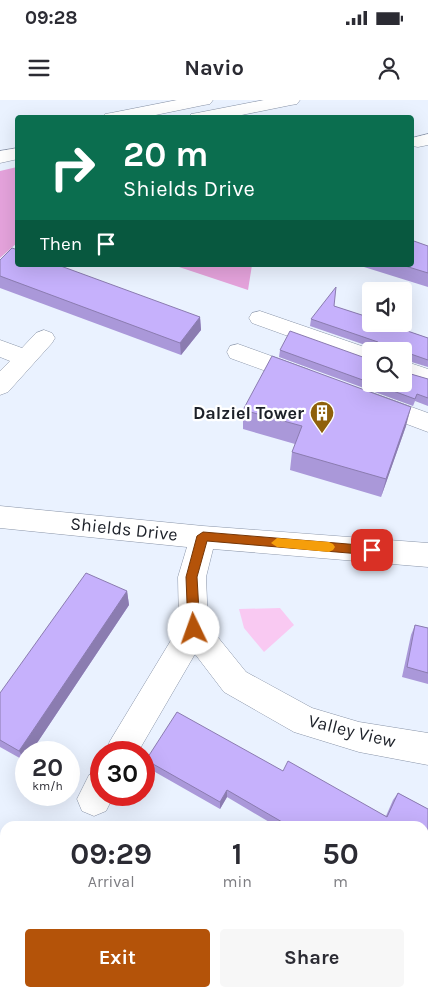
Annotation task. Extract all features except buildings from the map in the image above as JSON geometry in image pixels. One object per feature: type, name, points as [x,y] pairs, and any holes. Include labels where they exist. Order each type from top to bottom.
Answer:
[{"type":"street","points":[[149,115],[291,100]]},
{"type":"street","points":[[0,156],[15,154]]},
{"type":"street","points":[[260,318],[362,355]]},
{"type":"street","points":[[0,386],[44,338]]},
{"type":"street","points":[[0,348],[25,358]]},
{"type":"street","points":[[238,352],[320,382]]},
{"type":"street","points":[[412,372],[428,378]]},
{"type":"street","points":[[356,396],[428,423]]},
{"type":"street","name":"Shields Drive","points":[[0,517],[428,555]]},
{"type":"street","points":[[128,741],[194,629],[192,577],[203,536]]},
{"type":"street","name":"Valley View","points":[[194,629],[235,682],[305,721],[359,737],[428,749]]},
{"type":"shaded area","points":[[15,167],[15,245],[0,258],[0,171]]},
{"type":"shaded area","points":[[179,267],[252,267],[248,290]]},
{"type":"shaded area","points":[[280,608],[294,625],[264,652],[244,628],[239,609]]},
{"type":"slow traffic","points":[[277,543],[329,547]]},
{"type":"place","name":"Dalziel Tower","points":[[322,434]]},
{"type":"route","points":[[194,629],[192,577],[203,536],[372,550]]}]
